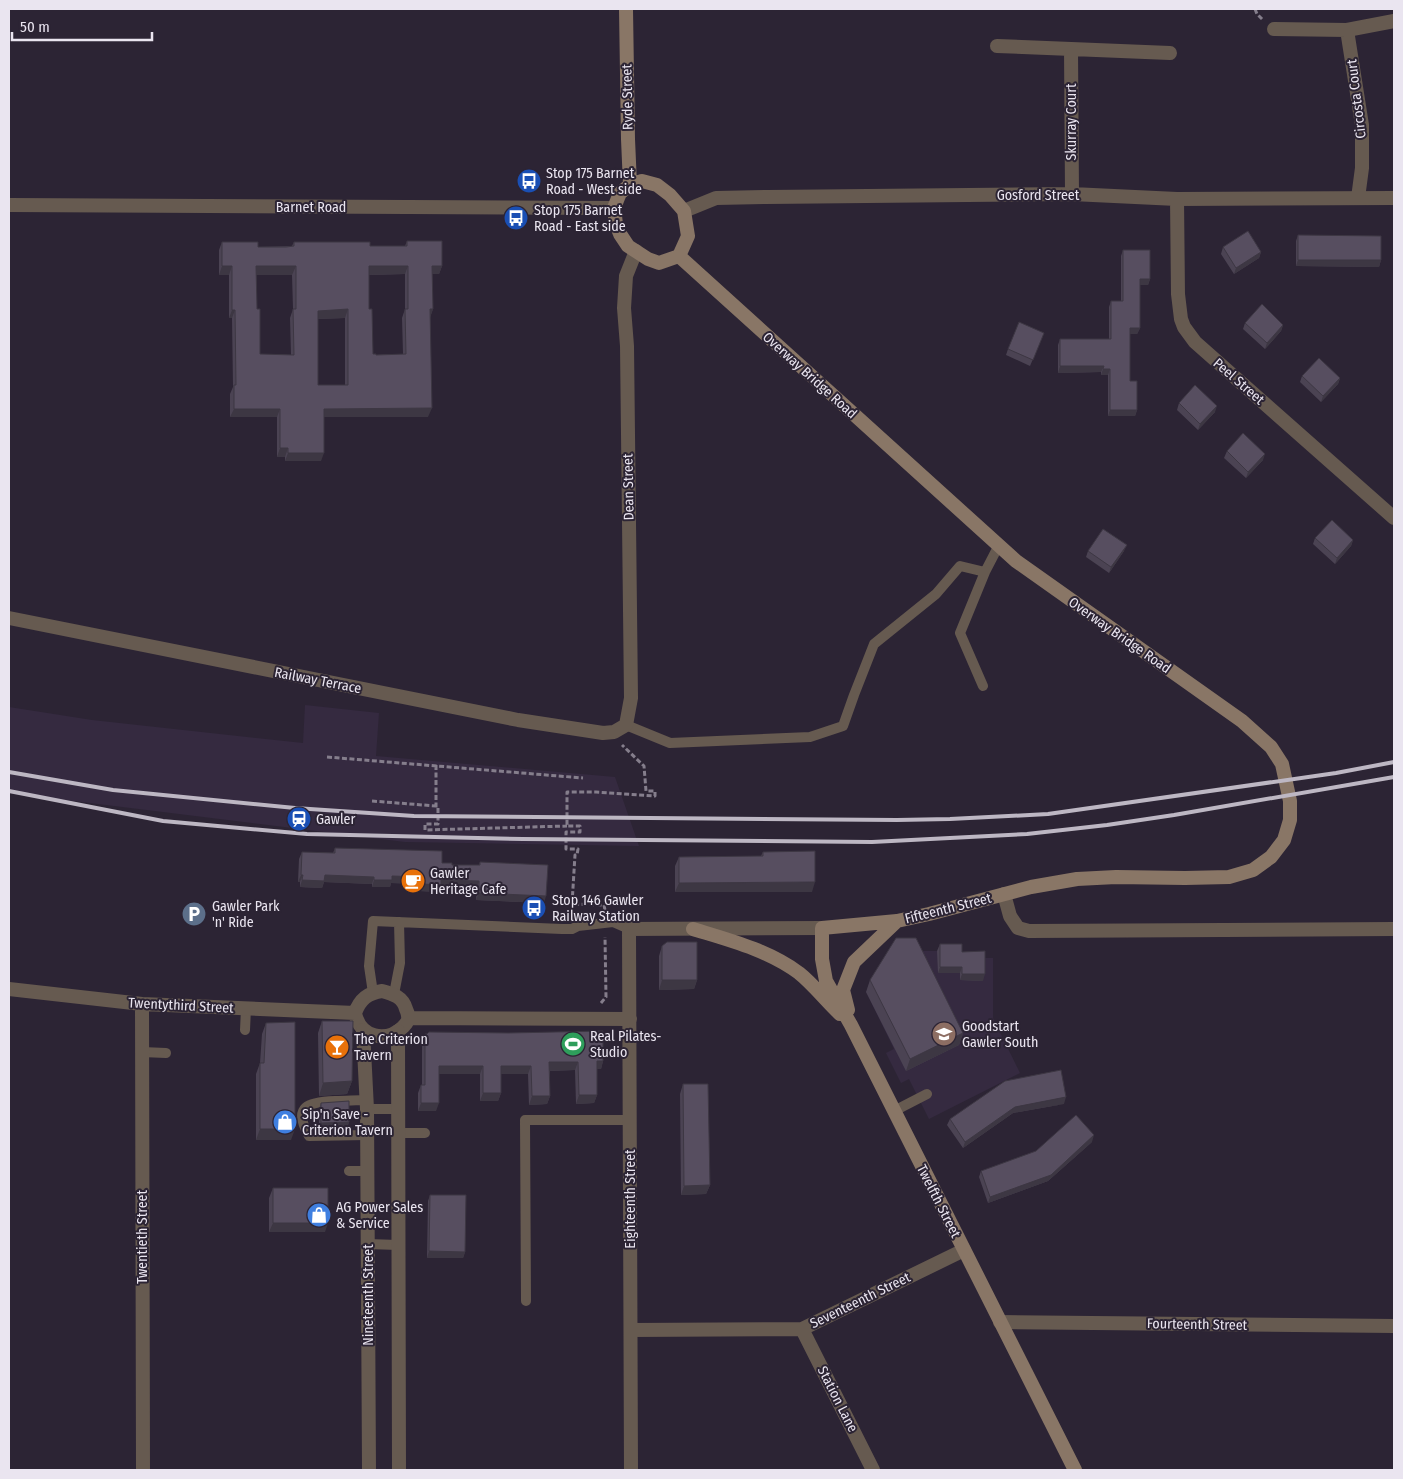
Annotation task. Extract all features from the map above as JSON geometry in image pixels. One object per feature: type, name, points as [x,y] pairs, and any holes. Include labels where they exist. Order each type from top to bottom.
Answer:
[{"type":"main road","name":"Ryde Street","points":[[626,9],[630,185]]},
{"type":"main road","points":[[642,181],[656,185],[670,195],[684,211],[688,236],[679,256],[659,263],[648,259],[628,246],[616,224],[614,208],[620,193],[630,185],[642,181]]},
{"type":"main road","name":"Overway Bridge Road","points":[[679,256],[1016,561],[1242,721],[1271,747],[1282,764],[1290,801],[1290,820],[1284,840],[1270,857],[1253,870],[1229,877],[1116,876],[1077,879],[1004,894]]},
{"type":"main road","name":"Fifteenth Street","points":[[822,928],[897,921],[1004,894]]},
{"type":"main road","points":[[851,1025],[843,990],[854,962],[897,921]]},
{"type":"main road","name":"Twelfth Street","points":[[822,928],[822,959],[826,981],[851,1025],[1075,1470]]},
{"type":"main road","points":[[693,929],[752,948],[799,974],[851,1025]]},
{"type":"street","points":[[1274,29],[1347,30],[1394,21]]},
{"type":"street","name":"Circosta Court","points":[[1347,30],[1362,125],[1362,168],[1358,198]]},
{"type":"street","points":[[996,46],[1170,53]]},
{"type":"street","name":"Skurray Court","points":[[1071,49],[1072,194]]},
{"type":"street","name":"Gosford Street","points":[[684,211],[716,198],[1072,194],[1177,199],[1394,198]]},
{"type":"street","name":"Peel Street","points":[[1177,199],[1178,294],[1181,320],[1188,334],[1394,518]]},
{"type":"street","name":"Barnet Road","points":[[9,205],[614,208]]},
{"type":"street","name":"Dean Street","points":[[620,729],[630,698],[627,346],[624,308],[626,276],[636,251]]},
{"type":"street","name":"Railway Terrace","points":[[9,618],[518,720],[603,733],[620,729]]},
{"type":"street","name":"Fifteenth Street","points":[[1004,894],[1010,916],[1018,928],[1028,931],[1394,929]]},
{"type":"street","name":"Fifteenth Street","points":[[629,929],[822,928]]},
{"type":"street","name":"Eighteenth Street","points":[[629,929],[631,1470]]},
{"type":"street","name":"Twentythird Street","points":[[9,989],[142,1004],[355,1013]]},
{"type":"street","points":[[382,991],[394,994],[406,1006],[409,1018],[398,1031],[381,1037],[363,1030],[355,1013],[362,999],[373,992],[382,991]]},
{"type":"street","name":"Twentieth Street","points":[[142,1004],[142,1470]]},
{"type":"street","points":[[409,1018],[630,1019]]},
{"type":"street","name":"Nineteenth Street","points":[[363,1030],[368,1135],[369,1470]]},
{"type":"street","points":[[398,1031],[399,1470]]},
{"type":"street","name":"Seventeenth Street","points":[[631,1330],[802,1329],[964,1250]]},
{"type":"street","name":"Fourteenth Street","points":[[1000,1322],[1394,1326]]},
{"type":"street","name":"Station Lane","points":[[802,1329],[873,1470]]},
{"type":"lane","points":[[984,686],[960,633],[985,572],[999,545]]},
{"type":"lane","points":[[620,729],[670,743],[810,737],[843,726],[874,644],[936,594],[960,566],[985,572]]},
{"type":"lane","points":[[373,992],[369,966],[373,921],[572,928],[613,922],[629,929]]},
{"type":"lane","points":[[394,994],[400,963],[399,922]]},
{"type":"lane","points":[[245,1030],[246,1008]]},
{"type":"lane","points":[[142,1052],[166,1053]]},
{"type":"lane","points":[[894,1111],[927,1094]]},
{"type":"lane","points":[[368,1135],[309,1136],[303,1126],[303,1111],[307,1105],[318,1102],[398,1109]]},
{"type":"lane","points":[[526,1301],[525,1120],[630,1120]]},
{"type":"lane","points":[[398,1133],[424,1133]]},
{"type":"lane","points":[[350,1171],[368,1171]]},
{"type":"lane","points":[[368,1244],[398,1245]]},
{"type":"path","points":[[567,826],[567,792],[655,796],[656,791],[646,791],[644,766],[618,741],[620,729]]},
{"type":"path","points":[[327,757],[583,778]]},
{"type":"path","points":[[436,765],[438,824],[425,824],[425,830],[580,826],[580,832],[566,832],[566,849],[578,849],[577,855],[575,855],[572,904],[604,905],[605,912]]},
{"type":"path","points":[[372,801],[436,806]]},
{"type":"path","points":[[601,1003],[606,997],[605,934]]},
{"type":"shaded area","points":[[305,705],[379,713],[376,756],[615,777],[639,846],[405,842],[9,793],[9,707],[92,720],[303,743]]},
{"type":"shaded area","name":"Goodstart Gawler South","points":[[891,951],[959,951],[959,958],[993,958],[993,1018],[1020,1073],[929,1119],[909,1079],[901,1083],[886,1053],[894,1049],[866,992]]},
{"type":"building","points":[[1248,231],[1261,252],[1236,268],[1223,247]]},
{"type":"building","points":[[1298,235],[1381,236],[1381,260],[1298,260]]},
{"type":"building","points":[[407,241],[442,241],[442,266],[432,266],[433,309],[430,309],[432,408],[324,409],[324,453],[288,453],[288,448],[280,448],[280,409],[234,409],[234,385],[236,385],[235,310],[232,310],[232,266],[222,266],[222,242],[258,242],[258,247],[294,246],[294,242],[370,242],[370,246],[407,246]],"holes":[[[256,266],[296,266],[296,309],[293,309],[294,355],[260,354],[260,309],[257,309]],[[369,266],[408,266],[408,309],[405,309],[406,354],[373,354],[372,309],[369,309]],[[348,309],[348,385],[318,385],[318,311]]]},
{"type":"building","points":[[1123,250],[1150,250],[1150,279],[1140,279],[1140,328],[1130,328],[1130,381],[1137,381],[1137,410],[1110,410],[1110,369],[1103,369],[1104,366],[1060,366],[1060,339],[1111,339],[1111,301],[1123,301]]},
{"type":"building","points":[[1262,304],[1283,325],[1267,343],[1245,323]]},
{"type":"building","points":[[1019,322],[1044,333],[1033,360],[1008,349]]},
{"type":"building","points":[[1319,358],[1340,378],[1323,396],[1302,376]]},
{"type":"building","points":[[1195,385],[1217,406],[1200,424],[1179,403]]},
{"type":"building","points":[[1243,433],[1265,454],[1248,472],[1227,451]]},
{"type":"building","points":[[1332,520],[1353,540],[1337,558],[1315,538]]},
{"type":"building","points":[[1103,529],[1127,545],[1111,567],[1088,551]]},
{"type":"building","points":[[335,848],[442,851],[442,863],[452,863],[452,865],[480,865],[480,862],[548,865],[546,896],[479,893],[479,881],[441,880],[441,885],[422,884],[422,877],[392,876],[392,880],[374,880],[374,877],[325,875],[324,881],[302,880],[302,852],[335,853]]},
{"type":"building","points":[[815,851],[815,882],[679,883],[679,857],[763,856],[763,852]]},
{"type":"building","points":[[896,938],[916,938],[963,1033],[910,1059],[870,980]]},
{"type":"building","points":[[667,942],[697,942],[697,980],[662,980],[662,946]]},
{"type":"building","points":[[940,944],[962,944],[962,952],[985,951],[985,974],[962,974],[962,967],[940,967]]},
{"type":"building","points":[[322,1021],[353,1021],[352,1081],[323,1083]]},
{"type":"building","points":[[295,1022],[295,1129],[260,1129],[260,1063],[264,1063],[266,1023]]},
{"type":"building","points":[[603,1031],[603,1061],[597,1061],[597,1095],[579,1095],[578,1062],[549,1062],[550,1096],[532,1096],[531,1066],[501,1066],[501,1093],[483,1093],[483,1066],[439,1066],[439,1103],[421,1103],[421,1085],[425,1085],[425,1034],[429,1032]]},
{"type":"building","points":[[1061,1070],[1066,1097],[1015,1107],[965,1142],[950,1119],[1005,1081]]},
{"type":"building","points":[[683,1084],[708,1084],[710,1185],[684,1186]]},
{"type":"building","points":[[349,1101],[349,1122],[321,1123],[321,1103]]},
{"type":"building","points":[[1076,1115],[1094,1135],[1051,1175],[990,1197],[981,1171],[1036,1151]]},
{"type":"building","points":[[273,1188],[328,1188],[328,1223],[273,1223]]},
{"type":"building","points":[[430,1195],[466,1195],[465,1252],[429,1251]]},
{"type":"railway","points":[[9,772],[113,790],[295,808],[414,816],[897,820],[1048,814],[1336,773],[1394,762]]},
{"type":"railway","points":[[9,791],[163,821],[307,834],[523,839],[872,842],[1027,834],[1107,825],[1394,777]]},
{"type":"place","name":"Stop 175 Barnet Road - West side","points":[[529,181]]},
{"type":"place","name":"Stop 175 Barnet Road - East side","points":[[516,218]]},
{"type":"place","name":"Gawler","points":[[299,819]]},
{"type":"place","name":"Gawler Heritage Cafe","points":[[413,881]]},
{"type":"place","name":"Stop 146 Gawler Railway Station","points":[[534,908]]},
{"type":"place","name":"Gawler Park 'n' Ride","points":[[194,914]]},
{"type":"place","name":"Goodstart Gawler South","points":[[944,1034]]},
{"type":"place","name":"Real Pilates- Studio","points":[[573,1044]]},
{"type":"place","name":"The Criterion Tavern","points":[[337,1047]]},
{"type":"place","name":"Sip'n Save - Criterion Tavern","points":[[285,1122]]},
{"type":"place","name":"AG Power Sales & Service","points":[[319,1215]]}]
